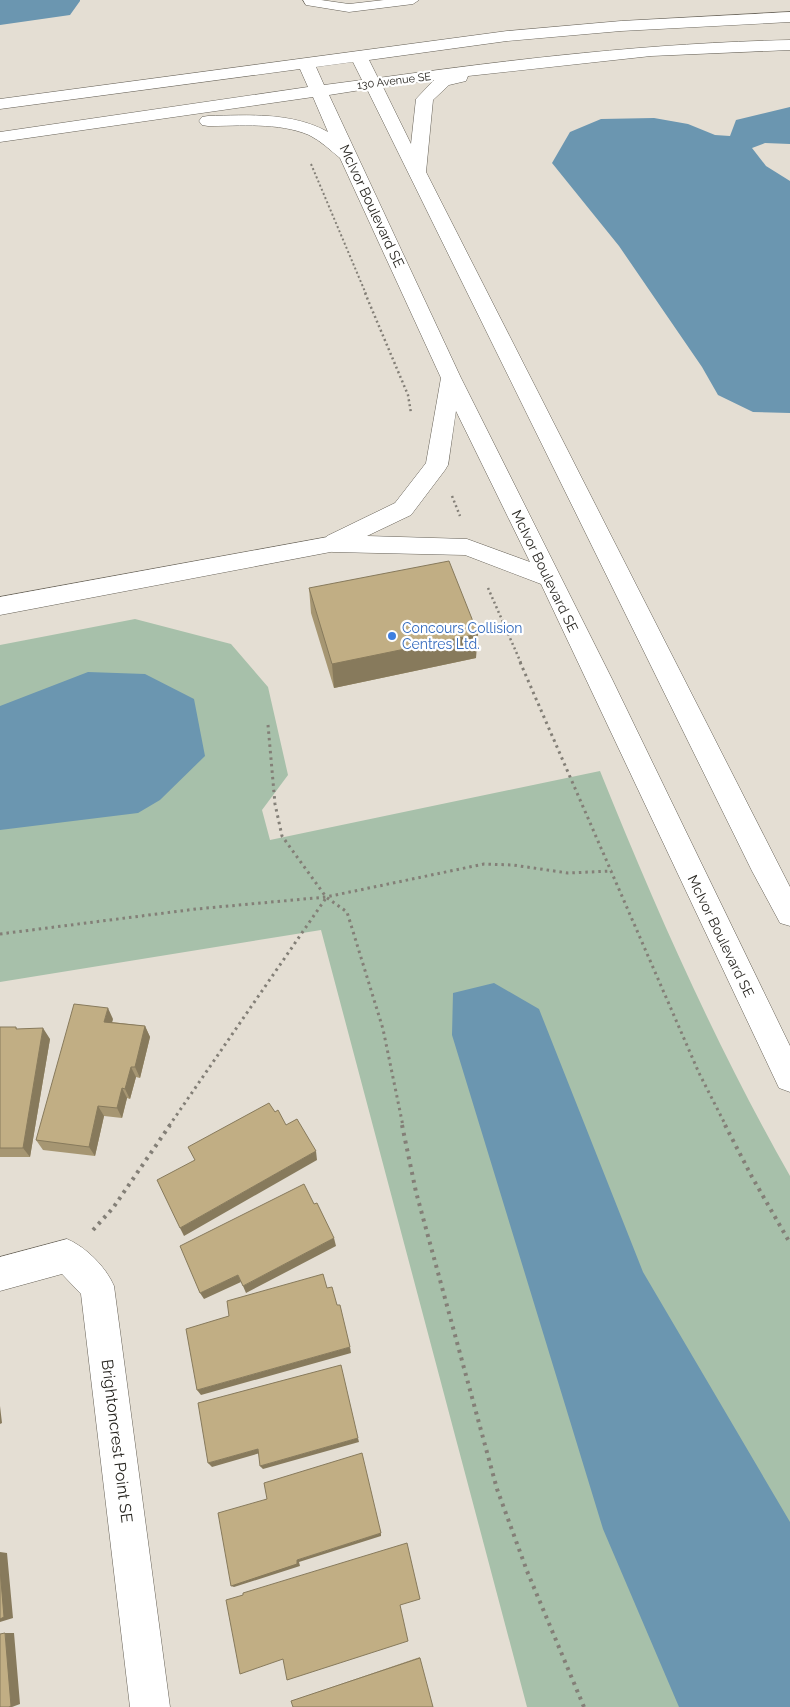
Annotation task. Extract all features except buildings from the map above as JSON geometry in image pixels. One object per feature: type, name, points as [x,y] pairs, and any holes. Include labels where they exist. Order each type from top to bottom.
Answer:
[{"type":"main road","points":[[0,104],[517,35],[621,26],[790,17]]},
{"type":"main road","name":"130 Avenue SE","points":[[0,137],[318,90],[497,67],[632,54],[790,45]]},
{"type":"main road","points":[[358,55],[758,854],[790,914]]},
{"type":"main road","name":"McIvor Boulevard SE","points":[[305,62],[450,378],[599,680],[790,1078]]},
{"type":"main road","points":[[417,172],[425,99],[444,81],[497,67]]},
{"type":"main road","points":[[0,144],[205,121],[252,120],[298,126],[326,137],[349,156]]},
{"type":"main road","points":[[333,544],[403,509],[437,465],[450,378]]},
{"type":"main road","points":[[0,606],[333,544],[467,546],[548,578]]},
{"type":"main road","points":[[0,1274],[67,1256]]},
{"type":"main road","name":"Brightoncrest Point SE","points":[[67,1256],[97,1286],[150,1707]]},
{"type":"lane","points":[[309,0],[310,2],[349,8],[413,0]]},
{"type":"path","points":[[309,159],[408,395],[411,414]]},
{"type":"path","points":[[451,494],[462,521]]},
{"type":"path","points":[[486,584],[699,1073],[752,1177],[790,1243]]},
{"type":"path","points":[[268,725],[275,804],[282,836],[326,897],[347,912],[383,1030],[416,1192],[498,1489],[527,1571],[584,1707]]},
{"type":"path","points":[[0,934],[196,909],[326,897],[484,864],[514,865],[568,872],[612,871]]},
{"type":"path","points":[[67,1256],[113,1208],[326,897]]},
{"type":"green space","points":[[135,619],[231,644],[268,687],[288,775],[262,810],[270,840],[600,771],[688,977],[737,1077],[790,1176],[790,1707],[527,1707],[321,930],[0,982],[0,645]]},
{"type":"water","points":[[0,0],[80,1],[70,15],[0,25]]},
{"type":"water","points":[[790,107],[790,144],[765,143],[752,148],[766,166],[790,181],[790,413],[753,412],[718,395],[702,367],[619,246],[552,163],[570,132],[601,119],[654,118],[688,124],[715,135],[730,136],[736,120]]},
{"type":"water","points":[[88,672],[145,674],[194,699],[205,756],[160,800],[138,813],[0,830],[0,706]]},
{"type":"water","points":[[494,983],[539,1009],[643,1272],[790,1522],[790,1707],[679,1707],[603,1529],[452,1035],[453,993]]},
{"type":"place","name":"Concours Collision Centres Ltd.","points":[[392,636]]}]
